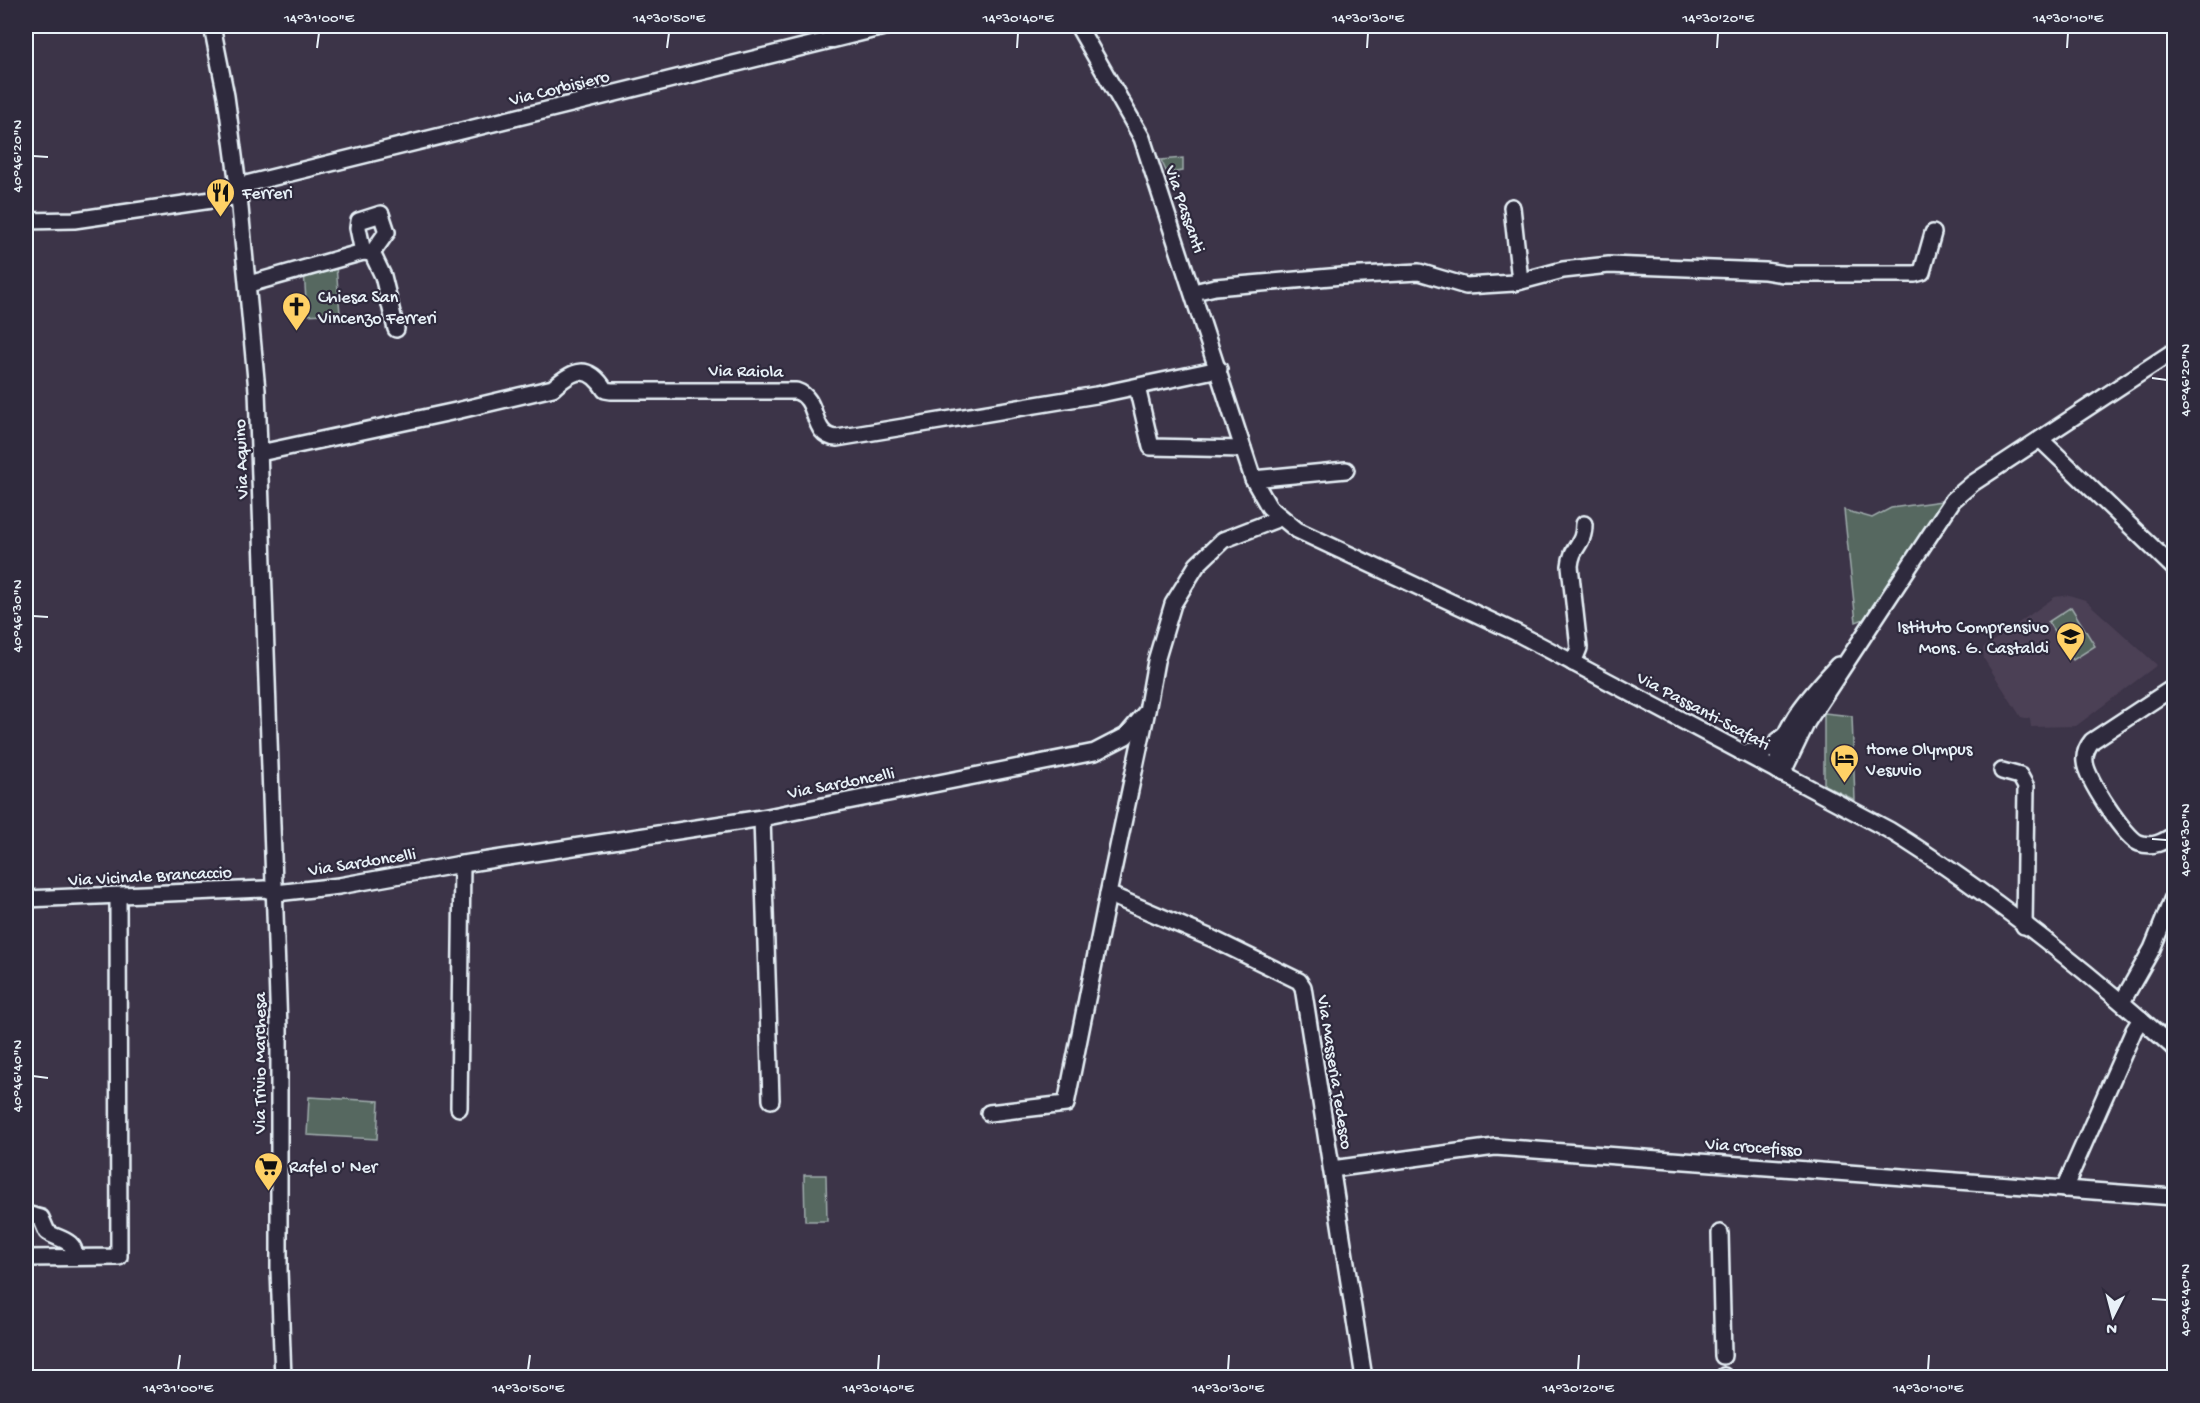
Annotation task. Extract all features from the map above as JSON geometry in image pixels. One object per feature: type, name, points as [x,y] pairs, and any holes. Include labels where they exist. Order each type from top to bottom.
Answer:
[{"type":"street","name":"Via Aquino","points":[[212,26],[226,96],[249,284],[260,453],[276,893]]},
{"type":"street","name":"Via Corbisiero","points":[[26,221],[74,220],[238,191],[888,26]]},
{"type":"street","name":"Via Passanti","points":[[1078,26],[1142,138],[1233,416]]},
{"type":"street","points":[[1512,207],[1520,281]]},
{"type":"street","points":[[1194,292],[1215,287],[1419,272],[1466,286],[1520,281],[1563,270],[1609,265],[1765,271],[1784,274],[1915,274],[1922,272],[1933,233]]},
{"type":"street","points":[[249,284],[367,252],[383,276],[396,329]]},
{"type":"street","points":[[1780,773],[1807,722],[1953,500],[1973,483],[2175,351]]},
{"type":"street","name":"Via Raiola","points":[[260,453],[391,426],[553,388],[562,379],[586,371],[595,375],[605,390],[611,391],[796,391],[810,399],[821,432],[829,437],[837,438],[1137,387],[1219,369]]},
{"type":"street","points":[[1137,387],[1151,447],[1244,449]]},
{"type":"street","name":"Via Passanti-Scafati","points":[[1233,416],[1259,493],[1280,518],[1317,541],[1467,609],[1573,663],[1899,837],[1947,867],[2122,1002],[2175,1048]]},
{"type":"street","points":[[2041,440],[2175,568]]},
{"type":"street","points":[[1253,479],[1346,470]]},
{"type":"street","name":"Via Sardoncelli","points":[[276,893],[339,886],[462,864],[762,818],[1095,752],[1126,736],[1147,711],[1156,661],[1173,604],[1197,565],[1223,540],[1280,518]]},
{"type":"street","points":[[1573,663],[1579,648],[1570,566],[1571,555],[1584,538],[1584,524]]},
{"type":"street","points":[[1780,773],[1777,762],[1788,732],[1803,703],[1853,650]]},
{"type":"street","points":[[2175,687],[2092,741],[2086,749],[2084,761],[2091,779],[2132,839],[2153,845],[2175,835]]},
{"type":"street","points":[[989,1113],[1066,1104],[1147,711]]},
{"type":"street","points":[[1742,753],[1766,751],[1788,732]]},
{"type":"street","points":[[2002,771],[2020,776],[2026,787],[2024,926]]},
{"type":"street","points":[[762,818],[771,1100]]},
{"type":"street","points":[[459,1108],[462,864]]},
{"type":"street","name":"Via Vicinale Brancaccio","points":[[26,899],[118,897],[265,889],[276,893]]},
{"type":"street","name":"Via Trivio Marchesa","points":[[276,893],[282,1376]]},
{"type":"street","name":"Via Masseria Tedesco","points":[[1108,894],[1213,939],[1299,981],[1304,993],[1364,1377]]},
{"type":"street","points":[[2122,1002],[2152,949],[2175,895]]},
{"type":"street","points":[[26,1258],[119,1257],[118,897]]},
{"type":"street","points":[[2064,1189],[2134,1030],[2141,1019]]},
{"type":"street","name":"Via crocefisso","points":[[1332,1169],[1495,1147],[2175,1197]]},
{"type":"street","points":[[26,1214],[41,1218],[46,1232],[70,1242],[75,1250],[75,1257]]},
{"type":"street","points":[[1720,1233],[1723,1356]]},
{"type":"shaded area","name":"Istituto Comprensivo Mons. G. Castaldi","points":[[2069,595],[2085,600],[2157,665],[2076,726],[2031,727],[2030,719],[2021,717],[1984,659],[1983,648],[2055,597]]},
{"type":"green space","points":[[1183,158],[1183,171],[1167,173],[1161,160]]},
{"type":"green space","points":[[336,266],[340,313],[307,315],[304,271]]},
{"type":"green space","points":[[1942,501],[1864,619],[1856,622],[1844,510],[1872,518],[1891,508]]},
{"type":"green space","points":[[2071,607],[2095,646],[2073,660],[2048,622]]},
{"type":"green space","points":[[1824,713],[1852,716],[1855,800],[1824,785]]},
{"type":"green space","points":[[309,1097],[379,1101],[377,1139],[307,1135]]},
{"type":"green space","points":[[804,1175],[826,1175],[827,1221],[805,1221]]},
{"type":"place","name":"Ferreri","points":[[221,218]]},
{"type":"place","name":"Chiesa San Vincenzo Ferreri","points":[[297,332]]},
{"type":"place","name":"Istituto Comprensivo Mons. G. Castaldi","points":[[2070,662]]},
{"type":"place","name":"Home Olympus Vesuvio","points":[[1845,784]]},
{"type":"place","name":"Rafel o' Ner","points":[[268,1192]]}]
